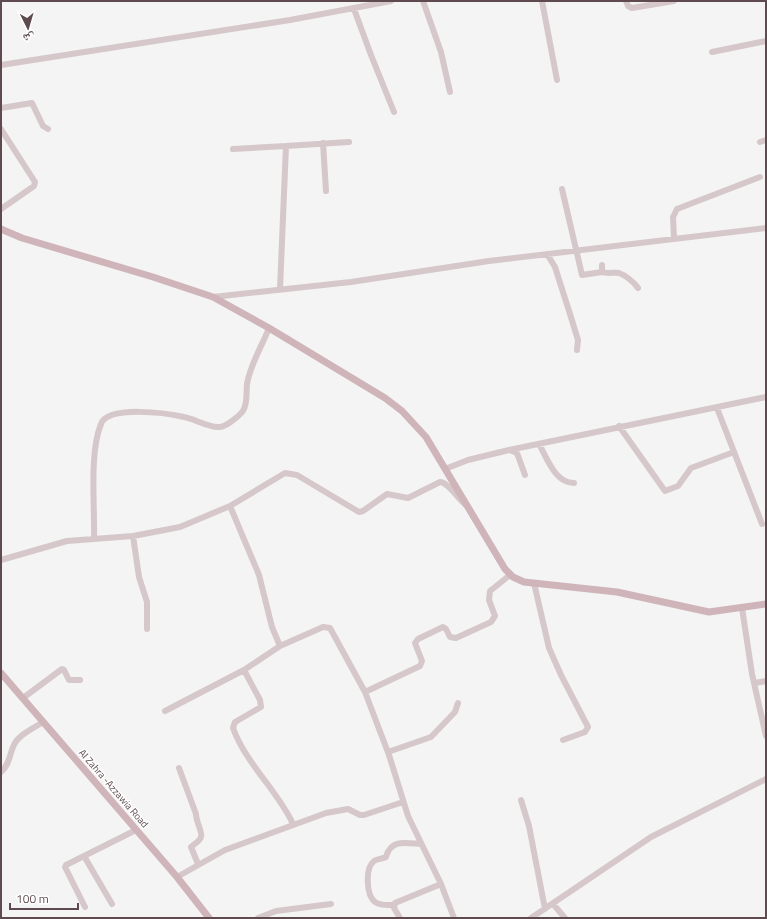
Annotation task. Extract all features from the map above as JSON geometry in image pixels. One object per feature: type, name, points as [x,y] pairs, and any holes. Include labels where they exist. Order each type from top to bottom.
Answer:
[{"type":"main road","points":[[1,229],[22,238],[154,277],[213,297],[329,363],[402,410],[421,430],[510,575],[520,581],[617,592],[709,612],[766,604]]},
{"type":"main road","name":"Al Zahra -Azzawia Road","points":[[1,673],[177,877],[209,918]]},
{"type":"street","points":[[1,65],[354,9],[387,1]]},
{"type":"street","points":[[423,1],[441,52],[450,92]]},
{"type":"street","points":[[542,1],[557,80]]},
{"type":"street","points":[[626,1],[628,6],[632,8],[674,1]]},
{"type":"street","points":[[354,9],[394,112]]},
{"type":"street","points":[[712,52],[766,42]]},
{"type":"street","points":[[1,108],[32,103],[43,126],[48,129]]},
{"type":"street","points":[[1,129],[35,184],[1,209]]},
{"type":"street","points":[[233,148],[349,142]]},
{"type":"street","points":[[323,143],[326,190]]},
{"type":"street","points":[[280,289],[286,146]]},
{"type":"street","points":[[674,238],[673,217],[676,209],[760,177]]},
{"type":"street","points":[[562,188],[582,275],[602,272],[610,274],[619,273],[638,288]]},
{"type":"street","points":[[213,297],[358,281],[489,260],[766,228]]},
{"type":"street","points":[[547,254],[555,267],[570,314],[578,340],[577,350]]},
{"type":"street","points":[[602,265],[602,272]]},
{"type":"street","points":[[94,539],[96,448],[100,427],[105,418],[112,414],[151,412],[185,417],[215,427],[222,427],[239,415],[245,406],[248,378],[269,328]]},
{"type":"street","points":[[446,469],[468,460],[508,450],[766,397]]},
{"type":"street","points":[[717,408],[762,524]]},
{"type":"street","points":[[619,426],[665,490],[678,486],[690,468],[734,452]]},
{"type":"street","points":[[540,444],[554,472],[566,482],[574,483]]},
{"type":"street","points":[[508,450],[517,453],[525,475]]},
{"type":"street","points":[[1,560],[57,543],[133,536],[180,527],[230,506],[280,475],[291,473],[360,512],[387,494],[408,498],[440,482],[447,484],[456,498],[467,506]]},
{"type":"street","points":[[230,506],[259,575],[272,627],[280,646]]},
{"type":"street","points":[[133,536],[139,577],[147,602],[147,629]]},
{"type":"street","points":[[365,692],[420,666],[422,661],[415,643],[418,639],[443,627],[446,629],[450,637],[456,638],[491,622],[495,616],[489,600],[490,591],[510,575]]},
{"type":"street","points":[[534,583],[549,648],[588,727],[585,732],[563,740]]},
{"type":"street","points":[[742,608],[766,736]]},
{"type":"street","points":[[165,710],[244,670],[280,646],[323,627],[330,628],[365,692],[388,752],[403,802],[420,844],[441,884],[454,918]]},
{"type":"street","points":[[23,698],[63,669],[69,680],[80,680]]},
{"type":"street","points":[[244,670],[260,700],[261,707],[235,722],[233,728],[258,774],[289,815],[293,824]]},
{"type":"street","points":[[755,683],[766,681]]},
{"type":"street","points":[[388,752],[431,737],[455,712],[458,703]]},
{"type":"street","points":[[1,772],[9,763],[17,740],[43,722]]},
{"type":"street","points":[[179,768],[196,814],[196,822],[201,834],[200,839],[191,847],[198,864]]},
{"type":"street","points":[[531,918],[651,837],[766,779]]},
{"type":"street","points":[[521,800],[529,826],[546,909]]},
{"type":"street","points":[[177,877],[224,850],[332,811],[348,809],[360,815],[364,815],[403,802]]},
{"type":"street","points":[[85,907],[65,867],[66,865],[136,830]]},
{"type":"street","points":[[420,844],[399,843],[391,846],[388,848],[386,857],[375,860],[372,863],[367,880],[368,889],[374,902],[383,905],[394,905],[398,901],[441,884]]},
{"type":"street","points":[[84,856],[112,904]]},
{"type":"street","points":[[258,918],[276,911],[331,904]]},
{"type":"street","points":[[553,904],[566,918]]},
{"type":"street","points":[[394,905],[400,918]]}]
